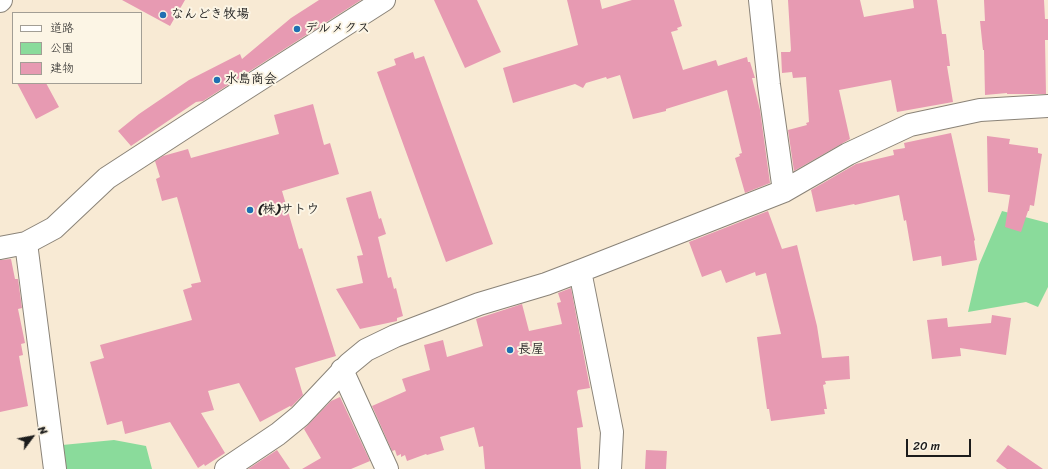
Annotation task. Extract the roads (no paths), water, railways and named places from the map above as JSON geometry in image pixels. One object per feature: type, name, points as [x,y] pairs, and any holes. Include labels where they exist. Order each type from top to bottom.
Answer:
[{"type":"street","points":[[0,248],[26,243],[54,228],[107,178],[384,0]]},
{"type":"street","points":[[760,0],[784,191]]},
{"type":"street","points":[[226,469],[284,429],[300,416],[342,370],[366,350],[394,336],[479,304],[546,284],[784,191],[848,154],[910,126],[980,110],[1048,106]]},
{"type":"street","points":[[26,243],[55,469]]},
{"type":"street","points":[[580,271],[612,432],[610,469]]},
{"type":"street","points":[[342,370],[388,469]]},
{"type":"place","name":"なんどき牧場","points":[[163,15]]},
{"type":"place","name":"デルメクス","points":[[297,29]]},
{"type":"place","name":"水島商会","points":[[217,80]]},
{"type":"place","name":"(株)サトウ","points":[[250,210]]},
{"type":"place","name":"長屋","points":[[510,350]]}]
